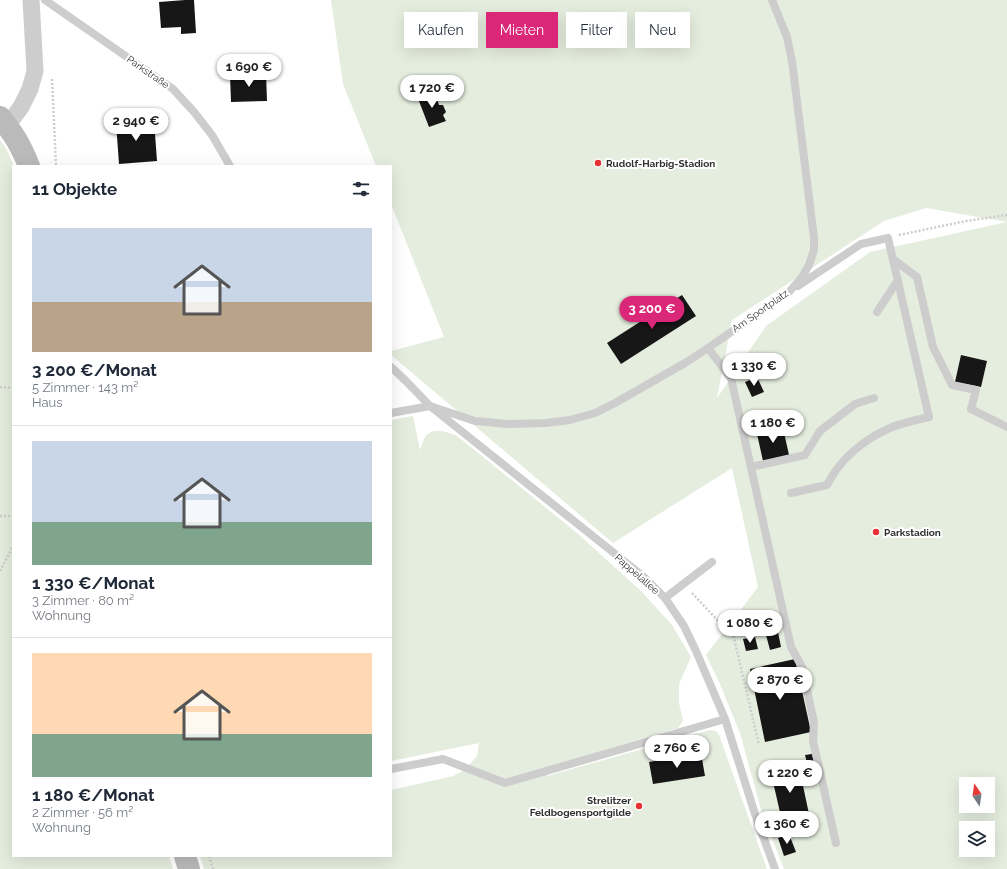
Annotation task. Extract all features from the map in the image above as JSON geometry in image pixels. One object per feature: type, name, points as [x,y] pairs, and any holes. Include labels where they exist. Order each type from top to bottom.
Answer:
[{"type":"main road","points":[[4,121],[17,139],[29,165]]},
{"type":"main road","points":[[185,857],[189,869]]},
{"type":"street","points":[[4,121],[21,107],[30,89],[35,71],[32,0]]},
{"type":"lane","name":"Parkstraße","points":[[45,0],[173,89],[212,135],[229,165]]},
{"type":"lane","name":"Am Sportplatz","points":[[430,406],[475,421],[502,424],[546,423],[570,420],[595,413],[685,363],[708,348],[789,292],[802,277],[809,265],[814,250],[814,238],[792,61],[787,37],[772,0]]},
{"type":"lane","points":[[789,292],[861,244],[888,238],[929,417],[889,428],[866,441],[851,453],[842,463],[827,485],[791,493]]},
{"type":"lane","points":[[893,259],[917,277],[933,347],[952,385],[976,390],[971,409],[1007,427]]},
{"type":"lane","points":[[877,312],[898,280]]},
{"type":"lane","points":[[708,348],[731,378],[792,647],[802,668],[814,722],[813,741],[836,843]]},
{"type":"lane","points":[[392,369],[430,406]]},
{"type":"lane","points":[[751,467],[805,455],[820,431],[855,404],[874,398]]},
{"type":"lane","points":[[392,413],[430,406]]},
{"type":"lane","name":"Pappelallee","points":[[430,406],[644,578],[665,598],[684,626],[725,719],[755,814],[775,869]]},
{"type":"lane","points":[[665,598],[712,562]]},
{"type":"lane","points":[[392,769],[443,759],[505,783],[725,719]]},
{"type":"path","points":[[35,71],[52,78],[56,165]]},
{"type":"path","points":[[888,238],[966,221],[1007,215]]},
{"type":"path","points":[[0,387],[12,388]]},
{"type":"path","points":[[0,516],[12,516]]},
{"type":"path","points":[[0,571],[12,548]]},
{"type":"path","points":[[684,584],[723,626],[734,634],[759,745]]},
{"type":"path","points":[[209,857],[213,869]]},
{"type":"green space","points":[[331,0],[1007,0],[1007,222],[1007,869],[784,869],[762,813],[740,733],[706,655],[758,587],[732,468],[613,543],[392,356],[392,351],[444,337],[392,207],[392,165],[376,165],[343,84]],"holes":[[[926,208],[1007,222],[870,252],[766,326],[717,398],[732,320],[884,221]]]},
{"type":"green space","points":[[0,140],[6,148],[14,165],[12,165],[12,857],[169,857],[173,869],[0,869]]},
{"type":"green space","points":[[413,416],[420,450],[425,437],[432,432],[448,432],[456,435],[577,533],[642,592],[672,625],[691,657],[679,684],[679,703],[683,720],[678,728],[548,767],[547,776],[710,730],[716,731],[719,735],[767,869],[204,869],[200,857],[392,857],[392,790],[453,776],[465,770],[477,756],[479,743],[392,761],[392,420]]},
{"type":"building","points":[[194,0],[196,33],[181,34],[181,27],[161,28],[159,2]]},
{"type":"building","points":[[266,73],[267,101],[231,102],[230,75]]},
{"type":"building","points":[[434,90],[439,105],[443,105],[446,112],[443,115],[446,121],[429,127],[417,96]]},
{"type":"building","points":[[154,120],[157,161],[119,164],[116,123]]},
{"type":"building","points":[[682,295],[696,316],[621,364],[607,343]]},
{"type":"building","points":[[961,355],[987,361],[981,387],[955,382]]},
{"type":"building","points":[[757,377],[764,392],[752,397],[745,382]]},
{"type":"building","points":[[783,428],[789,455],[763,461],[757,434]]},
{"type":"building","points":[[778,632],[781,647],[770,650],[766,635]]},
{"type":"building","points":[[755,637],[758,649],[746,651],[743,639]]},
{"type":"building","points":[[795,659],[811,732],[765,742],[750,669]]},
{"type":"building","points":[[701,753],[705,776],[653,784],[649,762]]},
{"type":"building","points":[[812,754],[814,761],[807,763],[805,755]]},
{"type":"building","points":[[799,767],[809,814],[782,821],[771,773]]},
{"type":"building","points":[[789,834],[796,852],[784,856],[778,838]]},
{"type":"place","name":"Rudolf-Harbig-Stadion","points":[[598,163]]},
{"type":"place","name":"Parkstadion","points":[[876,532]]},
{"type":"place","name":"Strelitzer Feldbogensportgilde","points":[[639,806]]}]
